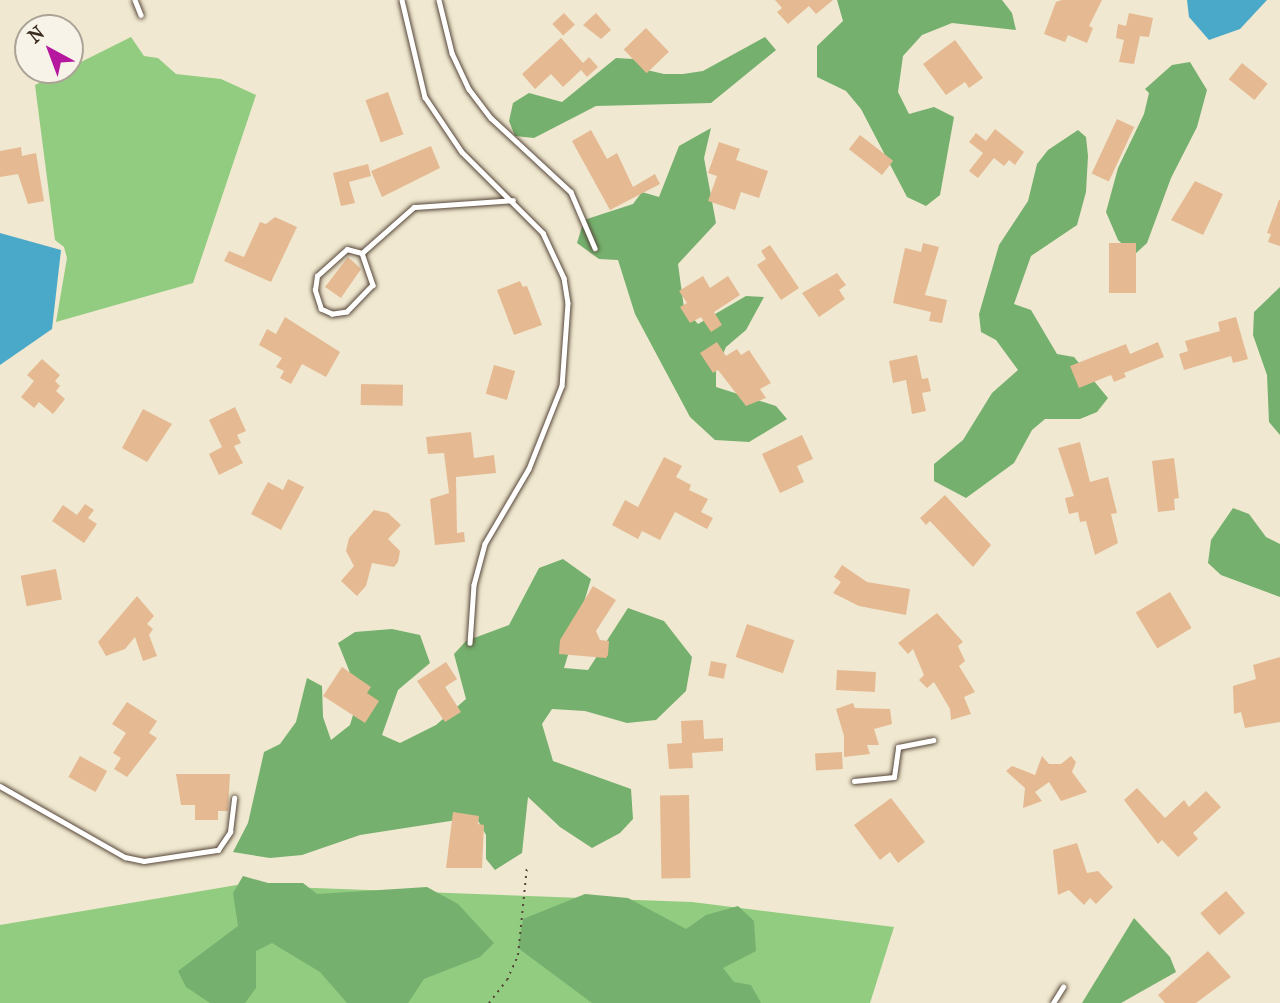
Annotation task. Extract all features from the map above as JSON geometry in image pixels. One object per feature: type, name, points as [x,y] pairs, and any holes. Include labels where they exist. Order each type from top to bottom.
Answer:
[{"type":"lane","points":[[135,0],[141,15]]},
{"type":"lane","points":[[402,0],[417,74],[430,106],[462,152],[513,200],[543,233],[564,278],[568,346],[562,386],[544,440],[485,544],[477,567],[470,643]]},
{"type":"lane","points":[[439,0],[452,53],[469,89],[491,118],[571,192],[595,248]]},
{"type":"lane","points":[[362,253],[414,208],[513,200]]},
{"type":"lane","points":[[347,249],[362,253],[373,285],[347,312],[332,314],[321,309],[315,290],[317,276],[347,249]]},
{"type":"lane","points":[[854,780],[894,777],[898,747],[933,740]]},
{"type":"lane","points":[[0,786],[125,857],[144,861],[218,850],[230,832],[234,798]]},
{"type":"lane","points":[[1053,1003],[1063,987]]},
{"type":"path","points":[[489,1003],[507,980],[518,955],[527,867]]},
{"type":"green space","points":[[837,0],[1002,0],[1012,13],[1016,30],[952,23],[922,35],[903,56],[898,92],[909,114],[934,107],[954,117],[940,195],[926,206],[907,197],[861,109],[846,91],[817,77],[817,46],[843,21]]},
{"type":"green space","points":[[131,37],[144,56],[158,58],[176,74],[221,79],[256,95],[193,283],[56,322],[67,258],[64,247],[55,240],[35,85],[84,84],[84,60]]},
{"type":"green space","points":[[765,37],[776,50],[711,103],[596,106],[534,138],[515,136],[509,121],[513,103],[529,93],[562,102],[616,58],[633,59],[647,70],[683,74],[703,71]]},
{"type":"green space","points":[[1190,62],[1207,90],[1197,127],[1171,178],[1147,243],[1134,255],[1118,240],[1106,212],[1118,168],[1144,114],[1149,93],[1145,89],[1172,65]]},
{"type":"green space","points":[[711,128],[704,158],[716,223],[678,264],[684,308],[698,324],[746,296],[764,297],[746,330],[726,347],[716,370],[716,387],[776,406],[787,419],[749,442],[715,440],[690,417],[635,314],[618,260],[599,259],[577,243],[584,220],[633,204],[642,192],[659,197],[679,146]]},
{"type":"green space","points":[[1078,130],[1086,137],[1088,156],[1086,192],[1077,225],[1031,256],[1014,304],[1031,310],[1057,354],[1074,357],[1108,398],[1097,412],[1080,419],[1045,419],[1032,430],[1014,463],[966,498],[934,481],[934,464],[963,440],[992,393],[1018,370],[996,340],[981,332],[979,314],[999,245],[1028,201],[1037,164],[1048,150]]},
{"type":"green space","points":[[1280,287],[1280,435],[1269,422],[1267,375],[1253,335],[1254,312]]},
{"type":"green space","points":[[1233,508],[1249,514],[1266,537],[1280,544],[1280,597],[1221,575],[1208,563],[1211,540]]},
{"type":"green space","points":[[563,559],[591,579],[564,668],[588,670],[628,608],[664,621],[692,657],[686,691],[656,720],[627,723],[585,711],[552,709],[542,724],[553,761],[631,789],[633,819],[620,833],[592,848],[560,827],[528,797],[522,853],[495,870],[486,859],[486,835],[476,817],[360,835],[302,855],[270,858],[233,852],[248,823],[264,752],[280,744],[296,722],[307,678],[322,686],[323,717],[331,740],[350,725],[359,695],[338,643],[355,632],[392,629],[420,635],[430,663],[398,690],[382,735],[400,743],[436,725],[466,699],[454,654],[466,641],[509,625],[539,568]]},
{"type":"green space","points":[[243,876],[268,883],[303,883],[317,894],[427,887],[458,904],[494,943],[480,957],[424,979],[408,1003],[347,1003],[320,972],[272,943],[256,951],[256,988],[245,1003],[210,1003],[186,987],[178,971],[238,926],[233,893]]},
{"type":"green space","points":[[237,885],[692,902],[894,927],[870,1003],[0,1003],[0,925]]},
{"type":"green space","points":[[585,894],[628,898],[686,929],[706,915],[738,906],[754,921],[756,951],[723,968],[734,982],[751,985],[761,1003],[592,1003],[518,948],[523,919]]},
{"type":"green space","points":[[1134,918],[1170,957],[1176,972],[1121,1003],[1082,1003]]},
{"type":"water","points":[[1187,0],[1267,0],[1240,29],[1209,40],[1189,17]]},
{"type":"water","points":[[0,233],[61,250],[52,329],[0,365]]},
{"type":"building","points":[[775,0],[833,0],[816,14],[809,6],[788,24],[777,12],[782,8]]},
{"type":"building","points":[[1102,0],[1089,26],[1093,28],[1087,43],[1068,35],[1065,42],[1044,34],[1056,2]]},
{"type":"building","points":[[564,13],[575,25],[563,36],[552,24]]},
{"type":"building","points":[[596,13],[611,30],[601,39],[583,25]]},
{"type":"building","points":[[1129,13],[1153,18],[1149,37],[1140,36],[1134,64],[1119,62],[1124,40],[1116,38],[1118,24],[1126,26]]},
{"type":"building","points":[[646,28],[669,52],[647,73],[624,50]]},
{"type":"building","points":[[561,38],[583,63],[589,57],[598,67],[587,77],[581,70],[563,87],[551,74],[535,89],[522,74]]},
{"type":"building","points":[[955,40],[983,78],[969,88],[965,82],[946,95],[923,64]]},
{"type":"building","points":[[1242,63],[1268,84],[1254,100],[1229,79]]},
{"type":"building","points":[[388,92],[403,134],[381,142],[365,100]]},
{"type":"building","points":[[1117,119],[1134,127],[1109,181],[1092,173]]},
{"type":"building","points":[[995,129],[1024,152],[1015,165],[1009,160],[1004,166],[994,158],[978,178],[969,171],[983,153],[969,142],[976,133],[986,141]]},
{"type":"building","points":[[591,130],[607,159],[617,153],[633,187],[655,174],[660,184],[610,210],[572,141]]},
{"type":"building","points":[[860,135],[893,161],[882,175],[849,149]]},
{"type":"building","points":[[719,142],[740,149],[736,160],[768,171],[759,198],[741,192],[735,210],[708,201],[717,176],[708,173]]},
{"type":"building","points":[[431,146],[440,168],[382,197],[371,171]]},
{"type":"building","points":[[21,147],[22,156],[36,153],[44,201],[28,204],[18,174],[0,177],[0,151]]},
{"type":"building","points":[[368,164],[371,176],[349,182],[355,203],[341,206],[333,173]]},
{"type":"building","points":[[1195,181],[1223,194],[1203,235],[1171,220]]},
{"type":"building","points":[[1279,200],[1280,246],[1268,242],[1271,234],[1267,233]]},
{"type":"building","points":[[275,217],[297,227],[271,282],[224,261],[229,251],[244,257],[260,222],[266,224]]},
{"type":"building","points":[[923,243],[939,247],[925,295],[947,300],[942,323],[929,321],[931,312],[893,303],[905,248],[921,252]]},
{"type":"building","points":[[1109,243],[1136,243],[1136,293],[1109,293]]},
{"type":"building","points":[[770,245],[799,288],[781,300],[757,265],[766,259],[761,251]]},
{"type":"building","points":[[348,257],[361,269],[341,298],[325,287]]},
{"type":"building","points":[[837,273],[846,285],[839,290],[845,299],[819,317],[802,293]]},
{"type":"building","points":[[703,276],[710,288],[728,276],[740,295],[714,312],[722,325],[711,332],[701,317],[690,323],[680,307],[687,303],[679,291]]},
{"type":"building","points":[[520,281],[523,287],[527,286],[542,325],[514,335],[497,290]]},
{"type":"building","points":[[285,317],[340,352],[326,377],[302,364],[291,384],[280,378],[284,371],[276,367],[282,358],[259,345],[267,329],[276,334]]},
{"type":"building","points":[[1236,317],[1248,359],[1233,363],[1231,356],[1184,370],[1179,354],[1188,351],[1185,341],[1220,331],[1218,322]]},
{"type":"building","points":[[717,342],[726,356],[737,349],[741,355],[749,350],[771,383],[760,389],[766,398],[746,406],[718,370],[713,373],[700,353]]},
{"type":"building","points":[[1158,342],[1164,357],[1124,373],[1126,377],[1114,382],[1111,375],[1079,388],[1070,366],[1126,344],[1130,354]]},
{"type":"building","points":[[917,355],[922,379],[928,378],[931,391],[922,393],[926,411],[912,414],[906,380],[893,383],[889,361]]},
{"type":"building","points":[[42,359],[60,375],[55,381],[60,386],[56,391],[65,399],[53,414],[39,402],[34,408],[21,397],[34,381],[27,375]]},
{"type":"building","points":[[494,365],[515,371],[507,400],[486,394]]},
{"type":"building","points":[[361,384],[403,385],[403,406],[361,405]]},
{"type":"building","points":[[235,407],[246,431],[237,435],[241,443],[234,446],[243,463],[219,475],[209,454],[222,447],[209,420]]},
{"type":"building","points":[[143,409],[172,424],[147,462],[122,448]]},
{"type":"building","points":[[471,432],[474,458],[494,455],[496,473],[456,477],[457,533],[464,532],[465,542],[435,545],[430,499],[449,493],[444,453],[428,454],[426,437]]},
{"type":"building","points":[[802,435],[813,459],[797,466],[804,482],[780,493],[762,454]]},
{"type":"building","points":[[1080,442],[1090,482],[1108,477],[1117,513],[1111,514],[1118,543],[1095,555],[1086,521],[1080,522],[1078,512],[1069,514],[1065,498],[1074,496],[1058,448]]},
{"type":"building","points":[[664,457],[682,466],[676,477],[691,485],[689,490],[708,499],[701,512],[713,518],[707,529],[675,512],[660,540],[642,531],[638,539],[612,525],[625,500],[638,507]]},
{"type":"building","points":[[1174,458],[1179,498],[1174,499],[1175,510],[1158,512],[1152,461]]},
{"type":"building","points":[[288,479],[304,487],[281,530],[251,514],[268,482],[283,490]]},
{"type":"building","points":[[945,495],[991,545],[973,567],[930,521],[926,525],[920,518]]},
{"type":"building","points":[[85,504],[94,510],[88,518],[97,524],[84,543],[52,521],[63,505],[77,515]]},
{"type":"building","points":[[374,510],[388,513],[401,525],[388,539],[400,551],[398,562],[394,567],[372,563],[366,586],[357,596],[341,581],[354,566],[346,551],[349,538]]},
{"type":"building","points":[[842,565],[867,582],[910,589],[906,615],[859,606],[833,593],[841,582],[834,577]]},
{"type":"building","points":[[56,569],[62,599],[27,606],[21,576]]},
{"type":"building","points":[[593,586],[616,600],[596,631],[600,640],[609,641],[608,655],[606,658],[559,654],[560,640]]},
{"type":"building","points":[[1170,592],[1192,628],[1157,649],[1136,613]]},
{"type":"building","points":[[137,596],[154,616],[147,624],[153,629],[149,635],[157,656],[143,661],[135,637],[125,649],[106,656],[98,642]]},
{"type":"building","points":[[937,613],[963,642],[958,646],[965,661],[959,666],[975,692],[964,697],[971,714],[951,720],[950,709],[934,682],[927,688],[919,680],[924,675],[913,649],[908,654],[898,643]]},
{"type":"building","points":[[747,624],[794,640],[783,673],[736,657]]},
{"type":"building","points":[[1280,657],[1280,722],[1245,728],[1241,712],[1234,714],[1233,686],[1256,679],[1253,665]]},
{"type":"building","points":[[711,661],[727,664],[724,679],[708,676]]},
{"type":"building","points":[[446,662],[457,679],[445,687],[461,712],[445,722],[417,681]]},
{"type":"building","points":[[342,667],[371,687],[367,693],[379,701],[365,723],[323,696]]},
{"type":"building","points":[[837,670],[876,672],[875,692],[836,690]]},
{"type":"building","points":[[127,702],[157,721],[149,733],[157,738],[127,777],[114,769],[121,758],[113,753],[126,733],[112,724]]},
{"type":"building","points":[[853,703],[855,708],[890,709],[892,724],[874,729],[879,745],[867,745],[870,754],[844,757],[844,736],[836,709]]},
{"type":"building","points":[[703,720],[704,739],[723,738],[723,751],[692,753],[693,768],[669,769],[667,744],[682,743],[681,721]]},
{"type":"building","points":[[842,752],[843,769],[816,770],[815,753]]},
{"type":"building","points":[[80,756],[107,771],[95,792],[68,777]]},
{"type":"building","points":[[1042,756],[1049,764],[1061,764],[1071,756],[1076,762],[1072,772],[1087,792],[1061,801],[1049,782],[1035,792],[1042,801],[1023,808],[1025,788],[1006,771],[1012,766],[1035,775]]},
{"type":"building","points":[[176,774],[230,774],[228,811],[218,811],[218,820],[195,820],[195,805],[181,805]]},
{"type":"building","points":[[1137,788],[1165,818],[1184,800],[1189,807],[1206,791],[1221,807],[1193,833],[1198,839],[1178,857],[1162,840],[1158,844],[1124,800]]},
{"type":"building","points":[[689,795],[690,878],[661,878],[660,796]]},
{"type":"building","points":[[891,798],[925,842],[898,863],[890,852],[880,860],[854,825]]},
{"type":"building","points":[[453,812],[479,816],[478,824],[484,825],[482,868],[446,868]]},
{"type":"building","points":[[1077,843],[1087,873],[1098,871],[1113,887],[1096,904],[1090,898],[1084,905],[1069,890],[1058,895],[1053,850]]},
{"type":"building","points":[[1226,891],[1245,913],[1219,935],[1200,913]]},
{"type":"building","points":[[1208,951],[1231,977],[1196,1003],[1165,1003],[1158,995]]}]
